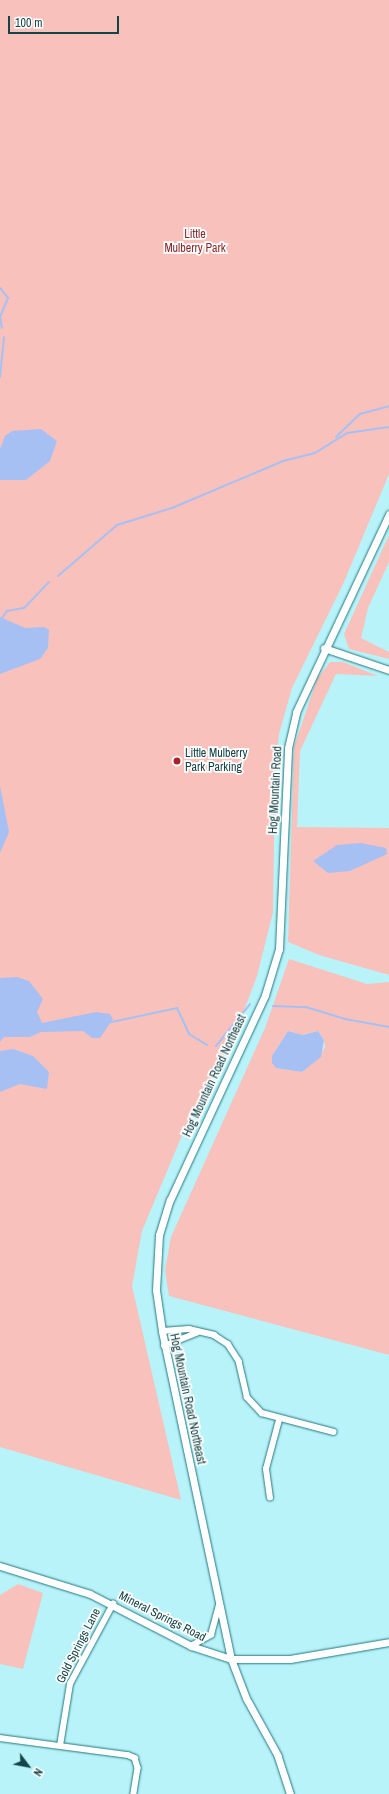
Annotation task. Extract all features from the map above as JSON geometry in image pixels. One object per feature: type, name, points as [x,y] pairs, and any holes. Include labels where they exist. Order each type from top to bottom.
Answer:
[{"type":"street","name":"Hog Mountain Road","points":[[258,1012],[279,949],[288,748],[296,712],[324,648],[389,514]]},
{"type":"street","points":[[324,648],[389,670]]},
{"type":"street","name":"Hog Mountain Road Northeast","points":[[258,1012],[170,1200],[159,1235],[156,1290],[164,1346],[231,1659],[246,1698],[278,1756],[290,1794]]},
{"type":"street","points":[[162,1331],[189,1329],[197,1333],[214,1335],[228,1344],[239,1361],[247,1397],[262,1413],[279,1420],[334,1432]]},
{"type":"street","points":[[164,1346],[197,1333]]},
{"type":"street","points":[[270,1498],[266,1469],[279,1420]]},
{"type":"street","name":"Mineral Springs Road","points":[[0,1566],[113,1604],[191,1646],[231,1659],[290,1659],[389,1642]]},
{"type":"street","name":"Gold Springs Lane","points":[[60,1746],[70,1684],[113,1604]]},
{"type":"street","points":[[191,1646],[211,1635],[219,1606]]},
{"type":"street","points":[[0,1738],[135,1758],[138,1768],[134,1794]]},
{"type":"green space","name":"Little Mulberry Park","points":[[0,0],[389,0],[389,474],[344,582],[292,688],[279,734],[275,769],[273,912],[257,976],[234,1037],[186,1126],[142,1231],[132,1286],[181,1500],[0,1447]]},
{"type":"green space","points":[[389,535],[389,562],[368,608],[361,638],[389,652],[389,659],[349,649],[344,634]]},
{"type":"green space","points":[[330,662],[343,662],[378,676],[336,674],[300,751],[297,827],[389,828],[389,975],[319,955],[288,942],[294,747],[317,679]]},
{"type":"green space","points":[[289,959],[367,984],[389,982],[389,1355],[169,1296],[165,1270],[171,1237],[265,1028]],"holes":[[[288,1031],[302,1035],[318,1031],[324,1040],[325,1047],[318,1059],[302,1072],[276,1068],[274,1053]]]},
{"type":"green space","points":[[18,1584],[43,1593],[23,1669],[0,1664],[0,1595]]},
{"type":"water","points":[[41,429],[57,441],[50,461],[26,480],[0,480],[0,449],[5,436],[12,431]]},
{"type":"water","points":[[0,617],[25,628],[44,627],[49,630],[48,648],[40,659],[0,674]]},
{"type":"water","points":[[0,786],[9,832],[0,853]]},
{"type":"water","points":[[361,843],[386,848],[387,854],[350,871],[328,873],[313,861],[337,845]]},
{"type":"water","points":[[17,977],[29,981],[43,999],[37,1012],[42,1023],[96,1012],[110,1014],[113,1019],[100,1038],[92,1038],[83,1031],[41,1032],[30,1037],[4,1037],[0,1042],[0,978]]},
{"type":"water","points":[[288,1031],[303,1035],[318,1031],[324,1040],[321,1057],[302,1072],[276,1068],[272,1063],[272,1056]]},
{"type":"water","points":[[13,1049],[33,1056],[49,1072],[47,1089],[20,1084],[0,1092],[0,1051]]},
{"type":"waterway","points":[[0,288],[8,298],[0,317],[2,328]]},
{"type":"waterway","points":[[0,377],[4,337]]},
{"type":"waterway","points":[[336,437],[360,414],[389,406]]},
{"type":"waterway","points":[[58,576],[117,525],[172,508],[283,461],[315,453],[347,433],[389,427]]},
{"type":"waterway","points":[[0,621],[7,611],[24,608],[49,582]]},
{"type":"waterway","points":[[216,1046],[250,1004]]},
{"type":"waterway","points":[[273,1006],[306,1007],[345,1019],[389,1027]]},
{"type":"waterway","points":[[107,1023],[177,1008],[189,1034],[207,1045]]},
{"type":"place","name":"Little Mulberry Park Parking","points":[[177,761]]}]
